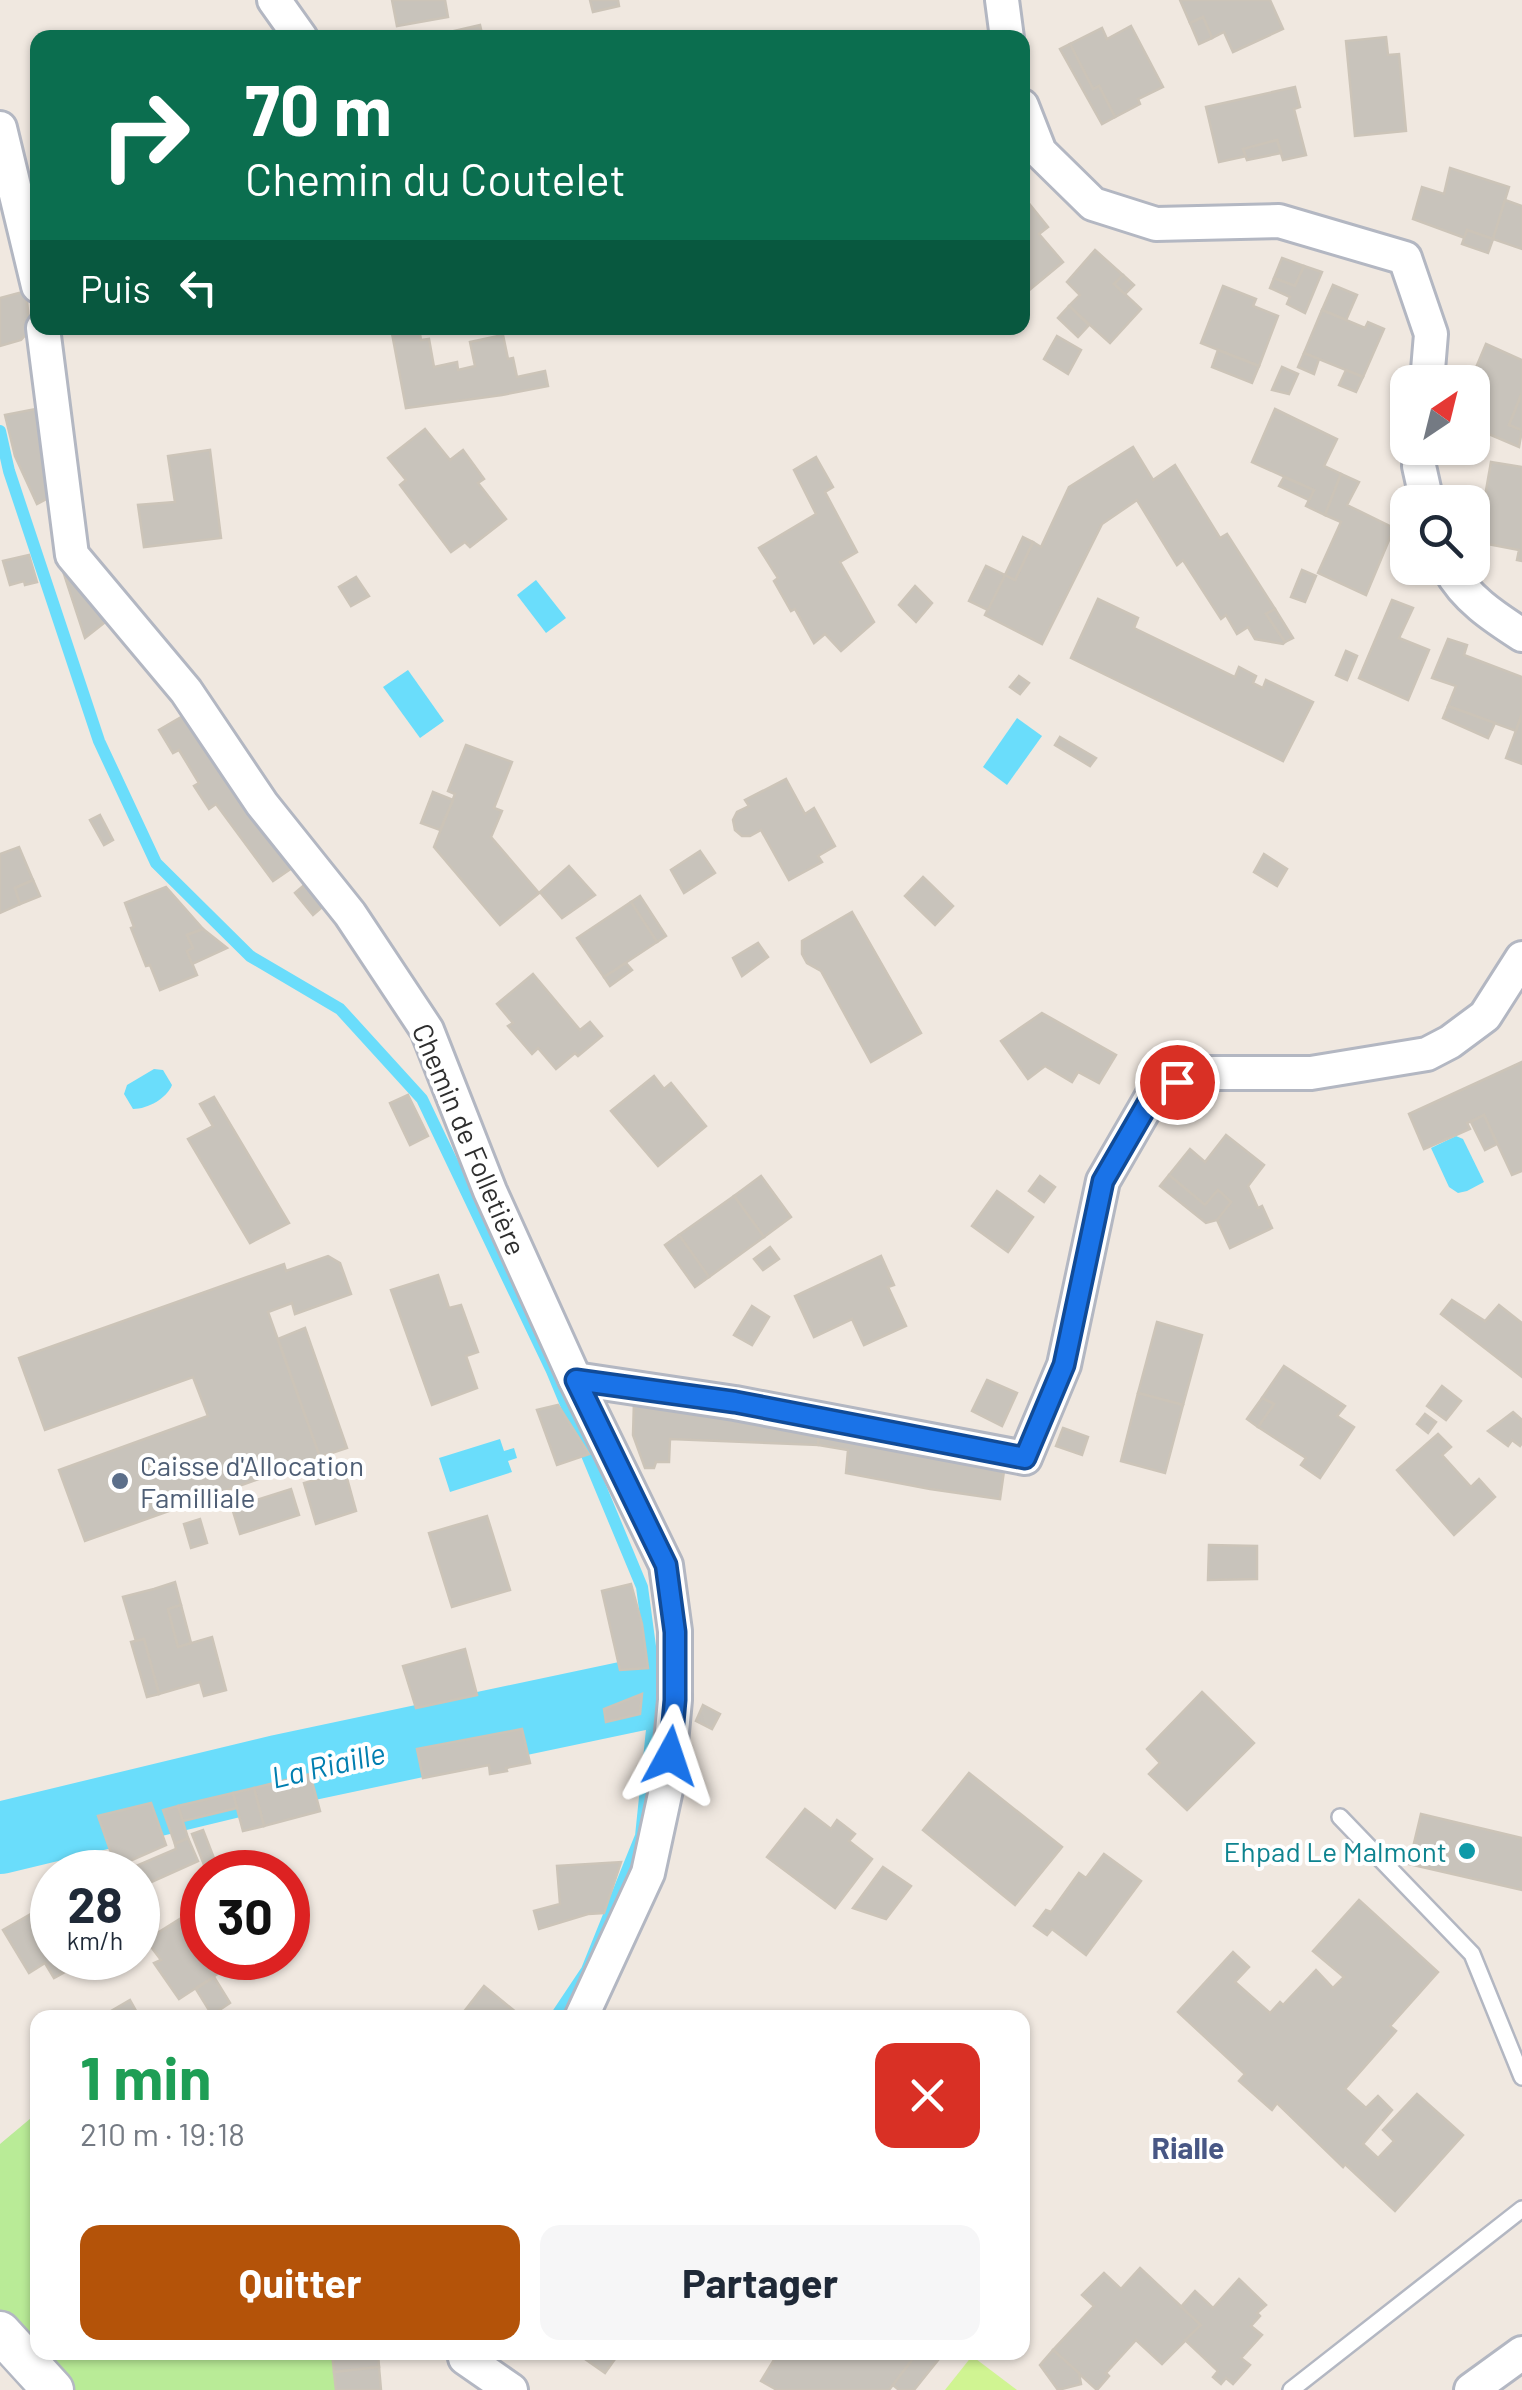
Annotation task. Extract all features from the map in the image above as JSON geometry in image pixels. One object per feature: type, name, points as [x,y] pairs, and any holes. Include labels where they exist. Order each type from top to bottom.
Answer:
[{"type":"street","points":[[274,0],[295,30]]},
{"type":"street","points":[[1002,0],[1005,30]]},
{"type":"street","points":[[1030,126],[1040,152],[1094,204],[1156,224],[1279,221],[1405,258],[1431,334],[1428,365]]},
{"type":"street","points":[[0,128],[30,253]]},
{"type":"street","name":"Chemin de Folletière","points":[[44,335],[72,555],[186,691],[262,804],[350,914],[427,1030],[490,1192],[666,1565],[675,1632],[675,1700],[667,1785],[648,1873],[586,2010]]},
{"type":"street","points":[[1461,585],[1484,611],[1522,636]]},
{"type":"street","points":[[576,1380],[735,1402],[1025,1458],[1064,1365],[1103,1181],[1155,1091],[1199,1073],[1310,1073],[1427,1054],[1486,1016],[1522,958]]},
{"type":"street","points":[[0,2332],[53,2390]]},
{"type":"street","points":[[1471,2390],[1522,2352]]},
{"type":"street","points":[[463,2367],[511,2390]]},
{"type":"lane","points":[[1340,1817],[1472,1954],[1522,2076]]},
{"type":"lane","points":[[1291,2390],[1522,2209]]},
{"type":"green space","points":[[30,2119],[30,2345],[0,2314],[0,2144]]},
{"type":"green space","points":[[44,2360],[333,2360],[336,2390],[73,2390]]},
{"type":"green space","points":[[969,2360],[977,2360],[1017,2390],[945,2390]]},
{"type":"water","points":[[536,580],[566,618],[546,633],[517,595]]},
{"type":"water","points":[[408,670],[444,721],[420,738],[383,687]]},
{"type":"water","points":[[1017,718],[1042,736],[1007,785],[983,767]]},
{"type":"water","points":[[154,1069],[163,1070],[172,1085],[170,1090],[156,1102],[133,1109],[124,1094],[127,1085]]},
{"type":"water","points":[[1456,1136],[1463,1139],[1484,1182],[1458,1193],[1449,1187],[1431,1148]]},
{"type":"water","points":[[500,1439],[504,1451],[514,1448],[517,1458],[508,1461],[512,1472],[450,1492],[439,1458]]},
{"type":"building","points":[[392,0],[445,0],[448,17],[397,26]]},
{"type":"building","points":[[590,0],[618,0],[619,6],[593,12]]},
{"type":"building","points":[[1180,0],[1270,0],[1283,29],[1233,52],[1224,32],[1212,38],[1203,17],[1190,23]]},
{"type":"building","points":[[1203,17],[1212,38],[1199,44],[1190,23]]},
{"type":"building","points":[[1131,26],[1163,87],[1138,99],[1140,104],[1115,117],[1099,86],[1093,89],[1070,44],[1102,28],[1107,39]]},
{"type":"building","points":[[1386,37],[1388,55],[1399,54],[1406,131],[1355,136],[1346,41]]},
{"type":"building","points":[[1070,44],[1093,89],[1099,86],[1115,117],[1102,124],[1060,49]]},
{"type":"building","points":[[1295,87],[1300,107],[1294,109],[1306,155],[1283,160],[1277,140],[1243,149],[1246,156],[1219,162],[1206,107]]},
{"type":"building","points":[[1277,140],[1281,153],[1247,160],[1243,149]]},
{"type":"building","points":[[1450,168],[1509,187],[1493,239],[1467,230],[1465,238],[1413,219],[1422,187],[1444,194]]},
{"type":"building","points":[[1505,200],[1522,206],[1522,249],[1493,239]]},
{"type":"building","points":[[1030,205],[1048,227],[1039,234],[1063,262],[1030,289]]},
{"type":"building","points":[[1467,230],[1493,239],[1488,253],[1462,244]]},
{"type":"building","points":[[1095,250],[1123,275],[1114,284],[1141,309],[1110,343],[1069,306],[1080,295],[1067,282]]},
{"type":"building","points":[[1282,258],[1304,266],[1295,286],[1274,278]]},
{"type":"building","points":[[1304,266],[1322,272],[1305,313],[1287,304],[1290,297],[1270,288],[1274,278],[1295,286]]},
{"type":"building","points":[[1123,275],[1134,285],[1125,294],[1114,284]]},
{"type":"building","points":[[1333,285],[1357,295],[1346,320],[1322,310]]},
{"type":"building","points":[[1223,286],[1256,299],[1253,306],[1278,316],[1259,366],[1201,343]]},
{"type":"building","points":[[26,291],[30,330],[21,340],[0,346],[0,298]]},
{"type":"building","points":[[1069,306],[1089,325],[1078,337],[1058,318]]},
{"type":"building","points":[[1322,310],[1365,328],[1368,322],[1384,329],[1363,377],[1304,353]]},
{"type":"building","points":[[392,335],[420,335],[421,340],[429,339],[434,367],[457,362],[458,370],[475,366],[470,342],[503,335],[517,377],[545,371],[548,386],[406,408]]},
{"type":"building","points":[[1057,336],[1081,350],[1068,374],[1044,359]]},
{"type":"building","points":[[1486,344],[1522,360],[1522,393],[1509,425],[1522,430],[1519,447],[1490,435],[1490,365],[1477,365]]},
{"type":"building","points":[[1218,350],[1259,366],[1252,383],[1212,367]]},
{"type":"building","points":[[1304,353],[1319,359],[1314,374],[1298,367]]},
{"type":"building","points":[[1282,367],[1298,374],[1289,394],[1272,390]]},
{"type":"building","points":[[1346,370],[1363,377],[1356,392],[1339,385]]},
{"type":"building","points":[[1522,393],[1522,430],[1509,425]]},
{"type":"building","points":[[41,408],[52,496],[37,504],[15,456],[5,415]]},
{"type":"building","points":[[1275,409],[1337,439],[1324,466],[1341,474],[1325,515],[1306,506],[1314,490],[1252,462]]},
{"type":"building","points":[[425,429],[450,460],[463,450],[484,479],[478,483],[506,519],[470,547],[465,542],[451,552],[400,485],[406,480],[388,458]]},
{"type":"building","points":[[1133,447],[1153,480],[1175,465],[1220,538],[1227,534],[1275,609],[1266,614],[1283,644],[1255,639],[1248,627],[1237,634],[1226,615],[1221,619],[1183,560],[1177,565],[1137,500],[1102,524],[1042,644],[985,615],[1005,575],[1015,580],[1033,542],[1041,547],[1069,487]]},
{"type":"building","points":[[210,450],[221,538],[144,547],[138,505],[175,502],[168,456]]},
{"type":"building","points":[[816,457],[833,487],[825,492],[857,552],[840,562],[874,622],[841,651],[825,634],[814,643],[795,609],[791,611],[774,581],[778,578],[759,548],[816,514],[794,470]]},
{"type":"building","points":[[1491,462],[1522,467],[1522,561],[1517,560],[1519,550],[1490,544],[1490,485],[1487,485]]},
{"type":"building","points":[[1341,474],[1359,482],[1347,505],[1390,526],[1390,538],[1366,595],[1318,573],[1341,522],[1325,515]]},
{"type":"building","points":[[1284,477],[1314,490],[1309,500],[1279,486]]},
{"type":"building","points":[[1023,537],[1033,542],[1015,580],[1005,575]]},
{"type":"building","points":[[29,555],[37,582],[10,585],[3,561]]},
{"type":"building","points":[[986,566],[1005,575],[988,610],[969,601]]},
{"type":"building","points":[[1302,570],[1316,576],[1305,602],[1291,597]]},
{"type":"building","points":[[64,574],[72,576],[109,619],[85,638]]},
{"type":"building","points":[[356,577],[369,596],[351,606],[339,587]]},
{"type":"building","points":[[915,586],[932,603],[916,622],[899,605]]},
{"type":"building","points":[[1098,599],[1138,618],[1134,628],[1235,677],[1239,667],[1256,676],[1253,683],[1263,688],[1266,680],[1313,702],[1283,761],[1071,658]]},
{"type":"building","points":[[1392,600],[1413,608],[1399,638],[1429,650],[1408,700],[1359,678]]},
{"type":"building","points":[[1275,609],[1293,638],[1285,642],[1266,614]]},
{"type":"building","points":[[1448,639],[1467,645],[1464,655],[1522,677],[1522,714],[1516,731],[1448,706],[1456,686],[1432,678]]},
{"type":"building","points":[[1346,651],[1357,656],[1347,680],[1336,675]]},
{"type":"building","points":[[1019,676],[1029,683],[1020,694],[1010,687]]},
{"type":"building","points":[[1448,706],[1495,723],[1488,738],[1443,718]]},
{"type":"building","points":[[190,712],[295,866],[273,881],[216,804],[209,809],[179,750],[173,753],[159,730]]},
{"type":"building","points":[[1522,714],[1522,764],[1506,758]]},
{"type":"building","points":[[1060,737],[1096,758],[1090,766],[1055,745]]},
{"type":"building","points":[[466,745],[512,762],[494,808],[502,811],[491,837],[539,893],[500,925],[434,847],[455,794],[448,791]]},
{"type":"building","points":[[786,779],[805,814],[814,808],[835,846],[818,856],[822,862],[789,880],[761,830],[742,836],[735,830],[733,820],[737,812],[749,806],[745,800]]},
{"type":"building","points":[[433,792],[453,800],[440,830],[421,823]]},
{"type":"building","points":[[100,815],[113,840],[104,845],[90,820]]},
{"type":"building","points":[[19,847],[33,880],[15,888],[20,904],[0,913],[0,854]]},
{"type":"building","points":[[700,851],[715,873],[684,893],[671,870]]},
{"type":"building","points":[[1264,854],[1287,869],[1277,886],[1254,872]]},
{"type":"building","points":[[569,866],[595,895],[562,918],[540,892]]},
{"type":"building","points":[[923,877],[953,906],[935,925],[905,896]]},
{"type":"building","points":[[33,880],[40,896],[20,904],[15,888]]},
{"type":"building","points":[[309,881],[328,902],[313,915],[295,893]]},
{"type":"building","points":[[166,887],[203,929],[187,935],[193,948],[187,951],[197,975],[160,990],[150,965],[146,966],[125,903]]},
{"type":"building","points":[[640,896],[666,936],[657,942],[631,902]]},
{"type":"building","points":[[631,902],[657,942],[604,977],[577,938]]},
{"type":"building","points":[[852,912],[921,1033],[871,1062],[821,971],[807,963],[802,954],[802,941]]},
{"type":"building","points":[[203,929],[227,948],[192,964],[187,951],[193,948],[187,935]]},
{"type":"building","points":[[758,943],[768,957],[742,976],[733,958]]},
{"type":"building","points":[[626,963],[632,970],[610,986],[604,977]]},
{"type":"building","points":[[533,974],[580,1030],[590,1022],[602,1036],[556,1069],[538,1048],[532,1054],[508,1026],[513,1023],[497,1004]]},
{"type":"building","points":[[1042,1013],[1116,1055],[1099,1083],[1078,1072],[1072,1082],[1045,1066],[1028,1079],[1001,1041]]},
{"type":"building","points":[[1522,1062],[1522,1171],[1512,1175],[1484,1115],[1467,1123],[1470,1129],[1424,1149],[1409,1114]]},
{"type":"building","points":[[654,1076],[664,1089],[671,1083],[706,1126],[658,1166],[611,1111]]},
{"type":"building","points":[[408,1095],[428,1136],[410,1145],[390,1103]]},
{"type":"building","points":[[214,1097],[289,1223],[250,1243],[188,1139],[213,1126],[200,1104]]},
{"type":"building","points":[[1484,1115],[1497,1144],[1485,1150],[1471,1122]]},
{"type":"building","points":[[1226,1135],[1264,1165],[1248,1186],[1272,1228],[1230,1248],[1217,1220],[1231,1202],[1218,1190],[1205,1205],[1169,1175],[1190,1149],[1205,1162]]},
{"type":"building","points":[[1169,1175],[1205,1205],[1218,1190],[1231,1202],[1217,1220],[1206,1223],[1160,1186]]},
{"type":"building","points":[[761,1176],[791,1217],[764,1237],[734,1196]]},
{"type":"building","points":[[1040,1176],[1055,1187],[1044,1202],[1029,1191]]},
{"type":"building","points":[[997,1191],[1033,1217],[1008,1252],[972,1226]]},
{"type":"building","points":[[734,1196],[764,1237],[709,1277],[679,1235]]},
{"type":"building","points":[[679,1235],[709,1277],[695,1287],[665,1245]]},
{"type":"building","points":[[770,1247],[779,1259],[763,1270],[754,1259]]},
{"type":"building","points":[[328,1256],[340,1263],[351,1294],[295,1314],[292,1303],[268,1312],[320,1457],[85,1541],[59,1470],[208,1416],[193,1377],[45,1430],[19,1358],[284,1264],[286,1271]]},
{"type":"building","points":[[881,1256],[894,1285],[888,1287],[906,1326],[864,1345],[852,1319],[814,1337],[795,1296]]},
{"type":"building","points":[[438,1275],[449,1308],[461,1305],[478,1352],[466,1356],[477,1388],[432,1405],[391,1290]]},
{"type":"building","points":[[1452,1300],[1485,1321],[1499,1305],[1522,1323],[1522,1377],[1441,1314]]},
{"type":"building","points":[[752,1306],[769,1317],[752,1345],[734,1335]]},
{"type":"building","points":[[1157,1322],[1202,1335],[1183,1405],[1138,1393]]},
{"type":"building","points":[[305,1328],[347,1448],[320,1457],[278,1339]]},
{"type":"building","points":[[1284,1366],[1345,1406],[1337,1416],[1354,1427],[1320,1478],[1301,1465],[1306,1458],[1258,1427],[1274,1404],[1262,1398]]},
{"type":"building","points":[[987,1380],[1017,1393],[1002,1426],[972,1411]]},
{"type":"building","points":[[1442,1386],[1461,1401],[1446,1420],[1427,1406]]},
{"type":"building","points":[[1138,1393],[1183,1405],[1165,1473],[1121,1461]]},
{"type":"building","points":[[1262,1398],[1274,1404],[1258,1427],[1247,1419]]},
{"type":"building","points":[[634,1401],[819,1433],[818,1445],[670,1439],[669,1462],[656,1462],[654,1468],[645,1468],[633,1435]]},
{"type":"building","points":[[558,1405],[589,1454],[557,1465],[537,1410]]},
{"type":"building","points":[[1513,1412],[1522,1420],[1520,1446],[1512,1440],[1508,1446],[1488,1431]]},
{"type":"building","points":[[1425,1414],[1436,1422],[1428,1433],[1417,1424]]},
{"type":"building","points":[[1063,1428],[1088,1437],[1082,1455],[1056,1446]]},
{"type":"building","points":[[819,1433],[1005,1464],[1000,1499],[846,1473],[848,1450],[818,1445]]},
{"type":"building","points":[[1438,1434],[1451,1447],[1442,1455],[1471,1487],[1479,1479],[1495,1497],[1454,1535],[1397,1470]]},
{"type":"building","points":[[345,1471],[356,1511],[316,1524],[304,1483]]},
{"type":"building","points":[[291,1489],[299,1515],[240,1534],[232,1508]]},
{"type":"building","points":[[487,1516],[510,1590],[452,1607],[429,1533]]},
{"type":"building","points":[[200,1519],[207,1543],[191,1548],[184,1524]]},
{"type":"building","points":[[1209,1545],[1257,1546],[1257,1579],[1208,1580]]},
{"type":"building","points":[[175,1582],[181,1605],[168,1609],[178,1647],[212,1637],[226,1690],[204,1696],[200,1682],[159,1694],[144,1639],[136,1641],[123,1597]]},
{"type":"building","points":[[631,1584],[648,1668],[620,1670],[602,1591]]},
{"type":"building","points":[[181,1605],[191,1643],[178,1647],[168,1609]]},
{"type":"building","points":[[144,1639],[159,1694],[147,1697],[131,1642]]},
{"type":"building","points":[[465,1649],[477,1695],[416,1708],[403,1666]]},
{"type":"building","points":[[1202,1692],[1254,1743],[1187,1810],[1149,1774],[1160,1763],[1147,1749]]},
{"type":"building","points":[[642,1694],[640,1714],[606,1722],[604,1709]]},
{"type":"building","points":[[703,1705],[720,1714],[712,1729],[696,1721]]},
{"type":"building","points":[[522,1729],[530,1763],[490,1774],[489,1765],[423,1778],[417,1749]]},
{"type":"building","points":[[969,1773],[1062,1847],[1015,1905],[923,1830]]},
{"type":"building","points":[[310,1774],[320,1811],[264,1826],[254,1788]]},
{"type":"building","points":[[254,1788],[264,1826],[243,1831],[233,1793]]},
{"type":"building","points":[[233,1793],[237,1808],[183,1821],[178,1806]]},
{"type":"building","points":[[151,1803],[166,1845],[155,1850],[110,1850],[98,1816]]},
{"type":"building","points":[[178,1806],[188,1838],[175,1844],[163,1810]]},
{"type":"building","points":[[805,1809],[831,1829],[837,1820],[855,1834],[849,1841],[872,1859],[835,1908],[767,1857]]},
{"type":"building","name":"Ehpad Le Malmont","points":[[1421,1814],[1522,1838],[1522,1890],[1409,1864]]},
{"type":"building","points":[[203,1830],[211,1850],[198,1850],[192,1834]]},
{"type":"building","points":[[188,1838],[193,1850],[180,1850],[180,1869],[160,1878],[160,1856],[176,1849],[175,1844]]},
{"type":"building","points":[[1104,1854],[1141,1881],[1086,1955],[1052,1929],[1047,1935],[1034,1926],[1046,1910],[1051,1912],[1079,1873],[1086,1878]]},
{"type":"building","points":[[621,1862],[604,1913],[539,1929],[534,1911],[560,1904],[557,1866]]},
{"type":"building","points":[[883,1867],[911,1886],[886,1919],[853,1908]]},
{"type":"building","points":[[1359,1900],[1438,1972],[1390,2026],[1396,2031],[1345,2089],[1366,2108],[1378,2096],[1392,2110],[1363,2144],[1378,2158],[1394,2141],[1383,2130],[1417,2094],[1463,2135],[1395,2211],[1277,2103],[1272,2110],[1239,2081],[1245,2074],[1178,2012],[1233,1952],[1249,1967],[1235,1982],[1270,2013],[1280,2002],[1283,2005],[1316,1970],[1333,1988],[1344,1977],[1313,1951]]},
{"type":"building","points":[[30,1915],[29,1973],[3,1930]]},
{"type":"building","points":[[180,1919],[180,1980],[208,1980],[179,1999],[160,1972],[160,1931]]},
{"type":"building","points":[[216,1980],[230,2003],[220,2010],[209,2010],[196,1989]]},
{"type":"building","points":[[484,1986],[513,2010],[465,2010]]},
{"type":"building","points":[[130,2000],[136,2010],[113,2010]]},
{"type":"building","points":[[1140,2268],[1201,2325],[1162,2364],[1136,2340],[1106,2373],[1109,2376],[1097,2390],[1053,2350],[1094,2306],[1082,2295],[1104,2273],[1121,2289]]},
{"type":"building","points":[[1239,2279],[1266,2305],[1251,2326],[1262,2335],[1241,2358],[1250,2365],[1233,2384],[1226,2378],[1221,2384],[1213,2377],[1218,2371],[1185,2340],[1201,2325],[1181,2307],[1195,2291],[1213,2308]]},
{"type":"building","points":[[1053,2350],[1079,2373],[1081,2384],[1058,2390],[1040,2365]]},
{"type":"building","points":[[333,2360],[379,2360],[379,2367],[334,2372]]},
{"type":"building","points":[[587,2360],[614,2360],[605,2373]]},
{"type":"building","points":[[774,2360],[912,2360],[889,2390],[777,2390],[761,2381]]},
{"type":"building","points":[[912,2360],[938,2360],[914,2390],[899,2390],[893,2385]]},
{"type":"building","points":[[379,2367],[381,2390],[336,2390],[334,2372]]},
{"type":"waterway","points":[[0,431],[9,471],[99,741],[156,863],[250,956],[340,1009],[422,1099],[552,1371],[642,1587],[656,1691],[641,1836],[587,1970],[560,2010]]},
{"type":"waterway","name":"La Riaille","points":[[0,1838],[278,1771],[656,1691]]},
{"type":"place","name":"Caisse d'Allocation Familliale","points":[[120,1481]]},
{"type":"place","name":"Ehpad Le Malmont","points":[[1467,1851]]},
{"type":"district","name":"Rialle","points":[[1188,2147]]},
{"type":"route","points":[[670,1756],[675,1632],[666,1565],[576,1380],[735,1402],[1025,1458],[1064,1365],[1103,1181],[1155,1091],[1177,1082]]}]
